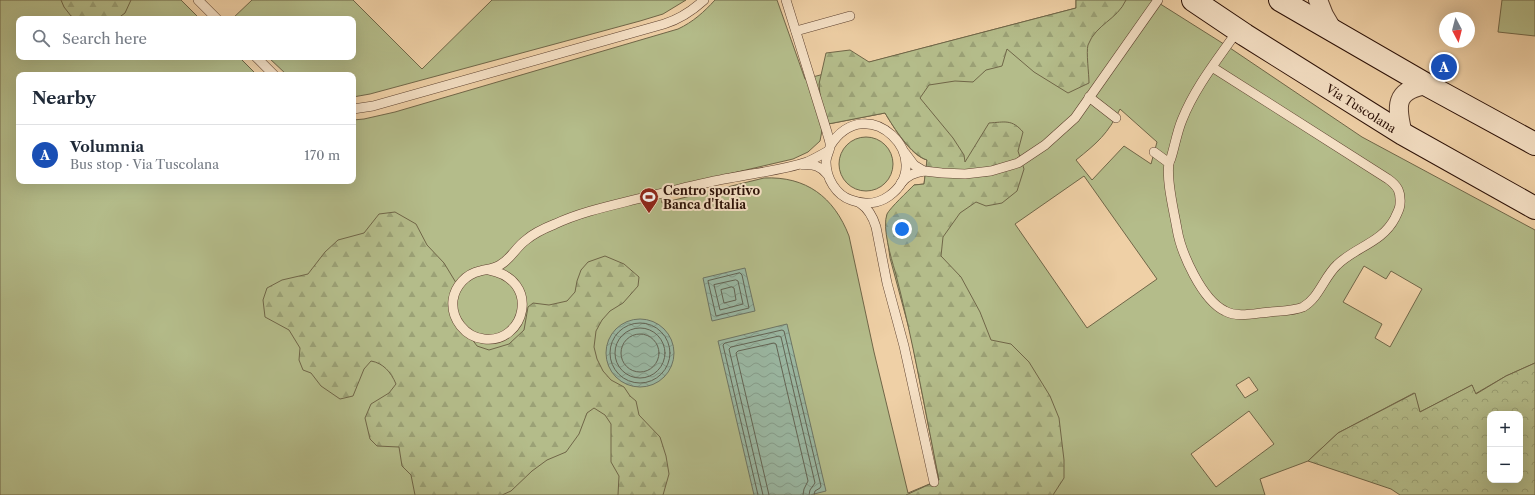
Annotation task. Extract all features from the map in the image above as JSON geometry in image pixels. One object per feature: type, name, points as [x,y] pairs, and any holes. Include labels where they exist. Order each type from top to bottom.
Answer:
[{"type":"main road","name":"Via Tuscolana","points":[[1193,0],[1403,134],[1535,208]]},
{"type":"main road","points":[[1280,0],[1427,85],[1535,144]]},
{"type":"street","points":[[1318,0],[1334,32]]},
{"type":"street","points":[[1403,134],[1399,116],[1401,98],[1407,91],[1415,86],[1427,85]]},
{"type":"lane","points":[[198,0],[214,16]]},
{"type":"lane","points":[[356,109],[373,106],[678,20],[688,14],[704,0]]},
{"type":"lane","points":[[786,0],[825,122],[829,148]]},
{"type":"lane","points":[[899,184],[906,177],[924,171],[965,174],[991,171],[1018,163],[1045,145],[1074,118],[1158,0]]},
{"type":"lane","points":[[796,32],[850,16]]},
{"type":"lane","points":[[1212,67],[1397,185],[1401,195],[1400,207],[1393,221],[1386,230],[1370,244],[1350,255],[1337,265],[1313,298],[1302,307],[1252,314],[1226,312],[1214,303],[1192,273],[1178,235],[1170,188],[1169,163],[1182,120],[1193,97],[1212,67],[1238,30]]},
{"type":"lane","points":[[259,60],[271,72]]},
{"type":"lane","points":[[1089,97],[1116,118]]},
{"type":"lane","points":[[825,122],[830,129],[844,131]]},
{"type":"lane","points":[[924,171],[914,165],[892,134],[878,126],[860,125],[851,127],[844,131],[837,136],[829,148],[826,160],[830,181],[840,194],[866,207],[873,218],[887,283],[904,346],[934,482]]},
{"type":"lane","points":[[514,251],[509,270],[522,298],[522,306],[521,313],[514,327],[501,337],[492,339],[484,339],[469,334],[459,324],[454,314],[454,294],[458,286],[468,276],[480,271],[496,268],[502,264],[514,251],[526,239],[537,232],[555,223],[612,205],[720,180],[796,165],[814,159],[829,148]]},
{"type":"lane","points":[[860,203],[872,203],[881,200],[892,193],[903,178],[906,165],[903,150]]},
{"type":"lane","points":[[1154,152],[1169,163]]},
{"type":"lane","points":[[796,165],[815,165],[822,168],[828,174]]},
{"type":"lane","points":[[876,227],[876,211],[881,200]]},
{"type":"lane","points":[[489,270],[502,273],[514,282]]},
{"type":"green space","points":[[0,0],[181,0],[197,16],[16,16],[16,60],[242,60],[254,72],[16,72],[16,184],[356,184],[356,120],[395,112],[678,29],[689,23],[707,9],[715,0],[777,0],[805,79],[1076,8],[1076,0],[1154,0],[1227,46],[1362,137],[1535,230],[1535,363],[1506,376],[1475,394],[1472,385],[1420,412],[1414,393],[1338,433],[1308,461],[1260,479],[1265,495],[0,495]],"holes":[[[1120,109],[1157,142],[1151,164],[1124,146],[1092,180],[1076,160],[1101,138],[1116,118]],[[885,113],[909,147],[915,153],[927,160],[924,184],[914,185],[887,215],[886,229],[890,258],[911,336],[939,480],[908,493],[874,352],[849,236],[843,222],[827,200],[805,185],[779,178],[764,178],[662,203],[660,190],[793,159],[808,152],[820,141],[823,125]],[[1084,176],[1157,279],[1087,328],[1015,224]],[[1364,266],[1386,279],[1391,271],[1422,289],[1390,347],[1375,338],[1382,324],[1343,302]],[[1249,377],[1258,390],[1245,398],[1236,385]],[[1249,411],[1274,444],[1216,487],[1191,454]]]},
{"type":"green space","points":[[61,0],[131,0],[125,13],[121,16],[71,16]]},
{"type":"green space","points":[[252,0],[353,0],[422,69],[492,0],[686,0],[663,14],[640,21],[370,94],[356,96],[356,72],[284,72],[271,60],[356,60],[356,16],[235,16]]},
{"type":"green space","points":[[1076,0],[1126,0],[1117,13],[1096,32],[1088,45],[1087,58],[1089,83],[1068,93],[1034,72],[1007,49],[1002,66],[986,70],[973,82],[955,81],[929,85],[920,98],[953,138],[964,155],[965,162],[989,123],[1012,123],[1023,132],[1018,151],[1024,169],[1017,191],[1002,203],[986,206],[976,202],[960,213],[943,237],[941,256],[961,277],[980,312],[991,340],[1011,344],[1029,362],[1050,396],[1059,418],[1064,460],[1064,478],[1053,495],[906,495],[939,480],[913,349],[891,258],[886,220],[889,211],[914,185],[924,184],[927,160],[915,153],[909,147],[885,113],[823,125],[819,84],[826,53],[850,50],[869,62],[1076,8]]},
{"type":"green space","points":[[1502,0],[1535,0],[1535,36],[1498,32]]},
{"type":"green space","points":[[866,137],[876,139],[885,145],[891,154],[893,164],[891,174],[885,183],[876,189],[866,191],[856,189],[847,183],[841,174],[839,164],[841,154],[847,145],[856,139]]},
{"type":"green space","points":[[395,212],[416,224],[427,245],[444,263],[458,286],[454,314],[477,346],[489,350],[509,344],[524,330],[528,307],[533,303],[549,305],[567,301],[575,292],[581,270],[588,262],[605,256],[624,264],[639,277],[638,286],[623,303],[610,311],[602,320],[596,331],[594,347],[597,359],[603,371],[611,380],[624,387],[630,396],[636,401],[639,415],[660,437],[666,456],[669,474],[663,495],[618,495],[619,476],[611,462],[611,424],[605,415],[594,408],[587,413],[579,434],[566,452],[547,460],[532,471],[511,491],[502,495],[415,495],[411,475],[402,466],[399,447],[377,446],[370,439],[365,418],[371,404],[389,393],[396,384],[389,372],[383,366],[371,361],[364,369],[353,396],[340,399],[321,386],[311,373],[303,370],[299,360],[300,348],[289,330],[265,317],[263,300],[267,288],[282,280],[308,274],[325,252],[338,240],[364,233],[379,214]]},
{"type":"green space","points":[[1535,363],[1535,495],[1400,495],[1391,489],[1308,461],[1338,433],[1415,393],[1420,412],[1472,385],[1476,394],[1506,376]]},
{"type":"water","points":[[745,268],[755,311],[712,321],[703,278]]},
{"type":"water","points":[[640,319],[653,322],[664,329],[671,340],[674,353],[671,366],[664,377],[653,384],[640,387],[627,384],[616,377],[609,366],[606,353],[609,340],[616,329],[627,322]]},
{"type":"water","points":[[787,324],[826,491],[810,495],[754,495],[718,341]]},
{"type":"place","name":"Volumnia","points":[[1444,67]]},
{"type":"place","name":"Centro sportivo Banca d'Italia","points":[[649,214]]}]
